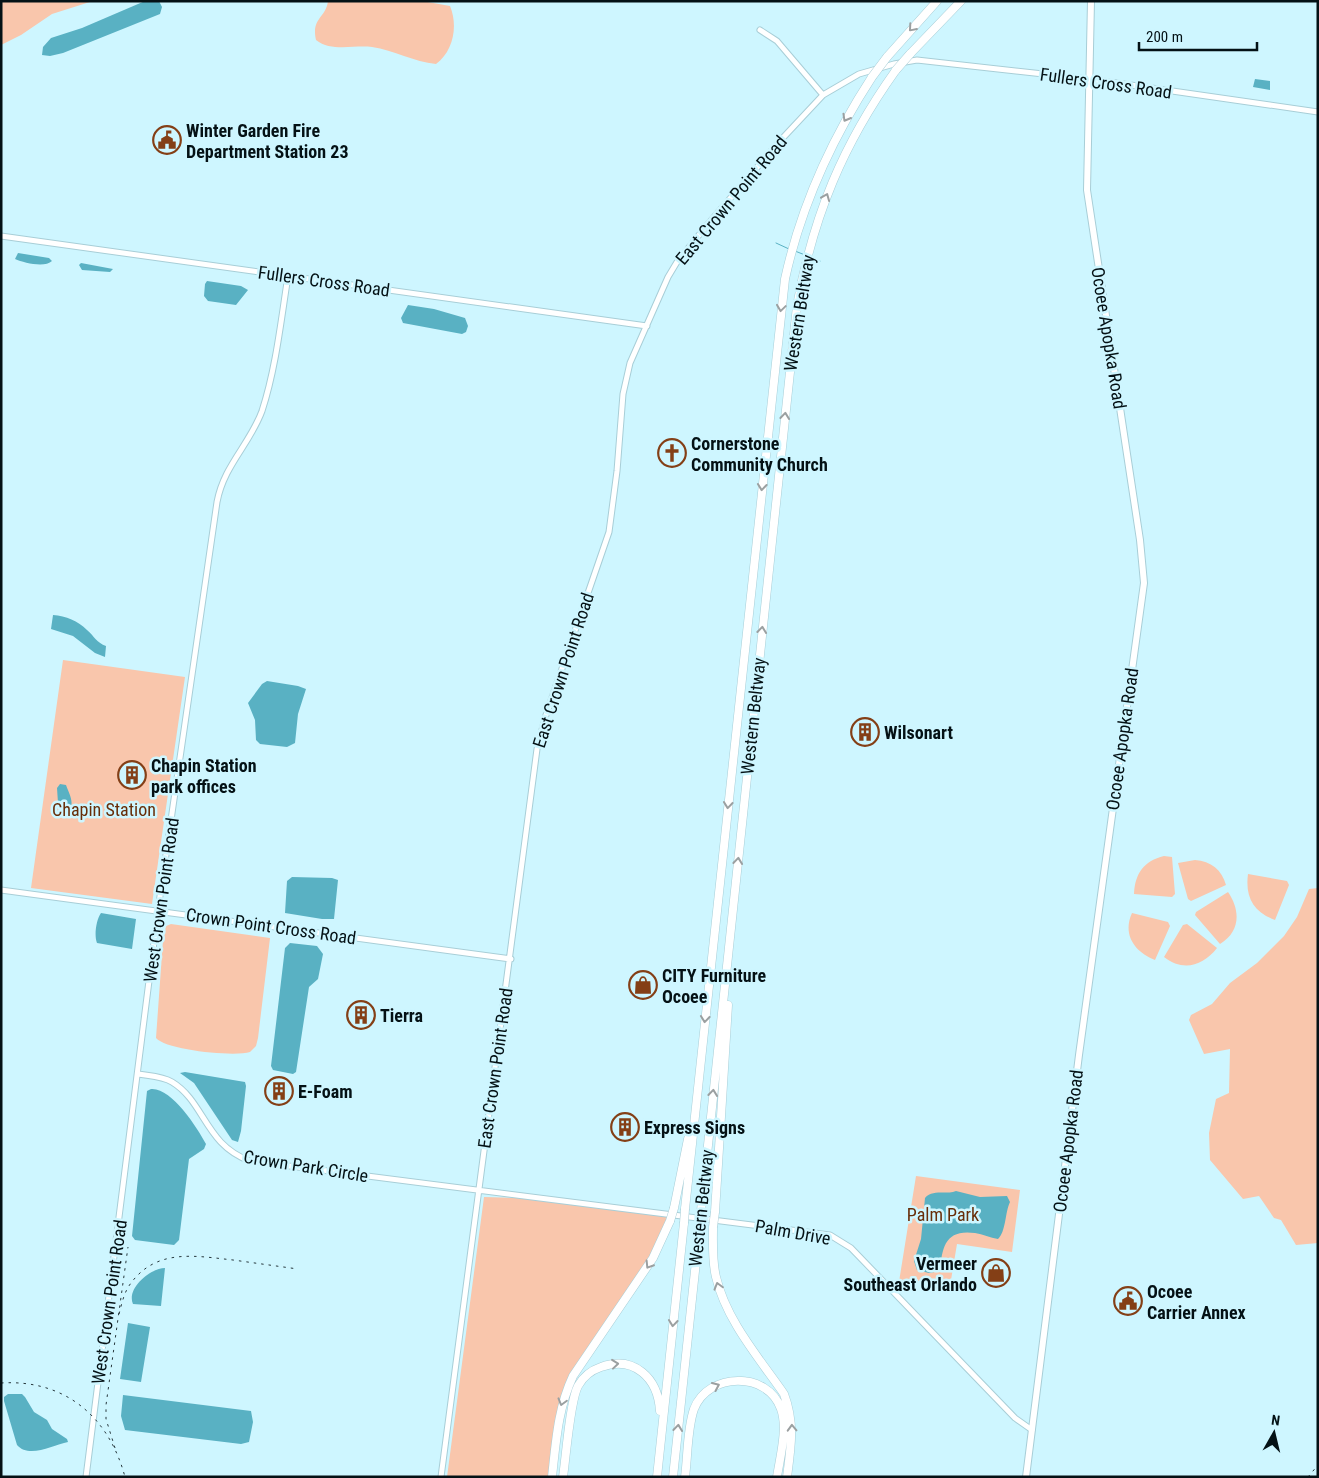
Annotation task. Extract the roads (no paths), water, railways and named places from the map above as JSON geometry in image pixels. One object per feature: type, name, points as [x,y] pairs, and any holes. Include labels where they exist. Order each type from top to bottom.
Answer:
[{"type":"highway","name":"Western Beltway","points":[[657,1477],[776,347],[790,260],[796,237],[827,153],[872,77],[887,57],[937,1]]},
{"type":"highway","name":"Western Beltway","points":[[673,1477],[792,345],[804,265],[824,199],[847,148],[895,67],[961,1]]},
{"type":"highway","points":[[735,891],[713,1259],[721,1294],[730,1314],[784,1394],[789,1407],[793,1434],[787,1477]]},
{"type":"highway","points":[[552,1477],[563,1397],[573,1376],[653,1258],[670,1221],[681,1179],[701,1061]]},
{"type":"highway","points":[[563,1477],[578,1386],[596,1369],[611,1364],[623,1363],[638,1368],[649,1378],[660,1404],[661,1430]]},
{"type":"highway","points":[[685,1477],[694,1408],[708,1390],[725,1382],[744,1380],[768,1389],[781,1409],[782,1432],[777,1477]]},
{"type":"main road","name":"Ocoee Apopka Road","points":[[1026,1477],[1079,1055],[1144,583],[1140,540],[1087,190],[1091,1]]},
{"type":"street","points":[[760,30],[778,41],[823,95]]},
{"type":"street","name":"Fullers Cross Road","points":[[895,67],[917,60],[1089,79],[1318,112]]},
{"type":"street","name":"East Crown Point Road","points":[[441,1477],[540,733],[609,532],[626,378],[630,363],[668,277],[690,245],[778,142],[823,95],[858,74],[895,67]]},
{"type":"street","name":"Fullers Cross Road","points":[[1,236],[647,326]]},
{"type":"street","name":"West Crown Point Road","points":[[86,1477],[158,910],[220,488],[225,474],[261,411],[276,346],[288,276]]},
{"type":"street","name":"Crown Point Cross Road","points":[[1,890],[510,959]]},
{"type":"street","name":"Crown Park Circle","points":[[138,1074],[160,1077],[179,1087],[226,1149],[250,1160],[478,1190]]},
{"type":"street","name":"Palm Drive","points":[[478,1190],[830,1235],[851,1248],[1015,1418],[1032,1430]]},
{"type":"water","points":[[145,1],[159,1],[162,7],[160,14],[63,53],[50,56],[42,55],[43,47],[51,38],[82,28]]},
{"type":"water","points":[[1255,79],[1270,81],[1270,90],[1253,87]]},
{"type":"water","points":[[18,253],[49,258],[52,261],[45,264],[29,263],[15,259]]},
{"type":"water","points":[[81,263],[113,269],[110,272],[82,270],[79,265]]},
{"type":"water","points":[[207,281],[241,286],[248,290],[236,305],[208,301],[204,296]]},
{"type":"water","points":[[408,305],[434,309],[465,318],[468,326],[466,332],[462,334],[403,323],[401,318]]},
{"type":"water","points":[[53,615],[63,616],[80,624],[106,646],[105,657],[95,653],[73,636],[51,629]]},
{"type":"water","points":[[267,681],[306,689],[298,714],[295,743],[287,747],[260,744],[256,740],[255,720],[248,703],[262,684]]},
{"type":"water","points":[[60,784],[66,785],[70,795],[71,808],[69,811],[58,803],[57,788]]},
{"type":"water","points":[[292,877],[332,878],[338,880],[334,919],[285,913],[287,881]]},
{"type":"water","points":[[101,913],[136,919],[132,949],[97,943],[96,928]]},
{"type":"water","points":[[290,943],[317,946],[323,954],[318,979],[309,987],[296,1072],[293,1074],[273,1070],[271,1066],[285,948]]},
{"type":"water","points":[[185,1072],[245,1082],[241,1131],[238,1142],[232,1140],[194,1083],[180,1073]]},
{"type":"water","points":[[151,1089],[167,1094],[183,1109],[206,1144],[204,1149],[189,1159],[179,1240],[174,1245],[135,1240],[132,1236],[147,1091]]},
{"type":"water","points":[[956,1191],[980,1197],[1007,1196],[1010,1202],[1001,1236],[998,1239],[975,1233],[965,1232],[958,1234],[947,1241],[944,1247],[940,1271],[929,1273],[917,1270],[914,1261],[921,1239],[925,1198],[936,1193]]},
{"type":"water","points":[[165,1268],[161,1306],[133,1304],[133,1292],[141,1280],[153,1271]]},
{"type":"water","points":[[128,1323],[150,1327],[141,1382],[120,1379]]},
{"type":"water","points":[[8,1394],[22,1394],[34,1412],[47,1420],[52,1429],[67,1439],[68,1442],[34,1451],[22,1449],[17,1445],[4,1401],[4,1397]]},
{"type":"water","points":[[123,1395],[251,1411],[253,1422],[249,1442],[241,1444],[125,1430],[121,1416]]},
{"type":"waterway","points":[[776,243],[789,249]]},
{"type":"waterway","points":[[795,251],[805,255]]},
{"type":"waterway","points":[[811,258],[820,261]]},
{"type":"railway","points":[[115,1448],[106,1419],[106,1405],[128,1247]]},
{"type":"railway","points":[[119,1314],[125,1294],[131,1283],[141,1272],[165,1259],[191,1256],[205,1257],[298,1269]]},
{"type":"railway","points":[[1,1383],[24,1383],[45,1388],[64,1395],[81,1406],[96,1420],[108,1436],[118,1456],[125,1477]]},
{"type":"railway","points":[[1308,1477],[1318,1465]]},
{"type":"place","name":"Winter Garden Fire Department Station 23","points":[[167,140]]},
{"type":"place","name":"Cornerstone Community Church","points":[[672,453]]},
{"type":"place","name":"Wilsonart","points":[[865,732]]},
{"type":"place","name":"Chapin Station park offices","points":[[132,775]]},
{"type":"place","name":"CITY Furniture Ocoee","points":[[643,985]]},
{"type":"place","name":"Tierra","points":[[361,1015]]},
{"type":"place","name":"E-Foam","points":[[279,1091]]},
{"type":"place","name":"Express Signs","points":[[625,1127]]},
{"type":"place","name":"Vermeer Southeast Orlando","points":[[996,1273]]},
{"type":"place","name":"Ocoee Carrier Annex","points":[[1128,1301]]},
{"type":"park label","name":"Chapin Station","points":[[104,809]]},
{"type":"park label","name":"Palm Park","points":[[943,1214]]}]
